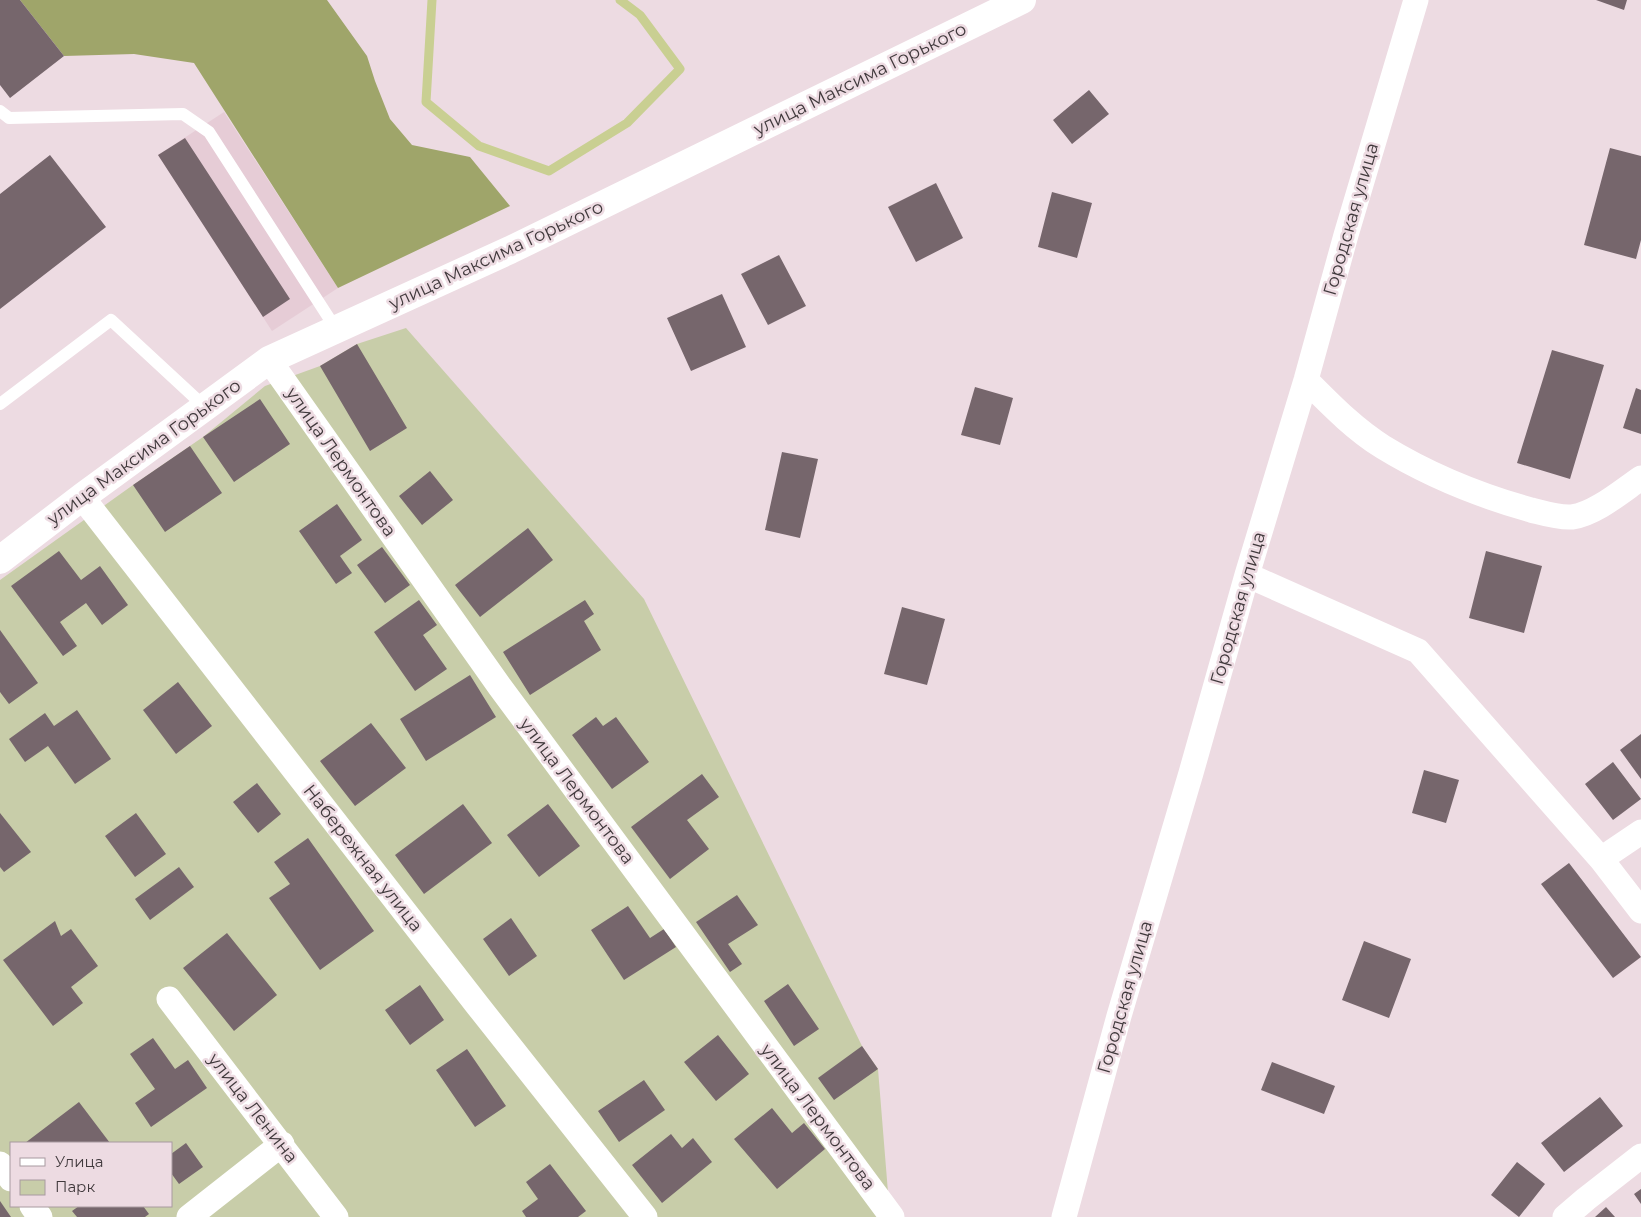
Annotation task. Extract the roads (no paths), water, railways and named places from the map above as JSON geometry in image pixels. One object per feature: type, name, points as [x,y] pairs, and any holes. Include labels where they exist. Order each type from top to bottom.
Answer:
[{"type":"street","name":"улица Максима Горького","points":[[0,560],[82,497],[269,360],[510,250],[1022,0]]},
{"type":"street","name":"Городская улица","points":[[1064,1217],[1119,1016],[1416,0]]},
{"type":"street","name":"улица Лермонтова","points":[[269,360],[500,687],[892,1217]]},
{"type":"street","points":[[1306,380],[1346,420],[1383,447],[1426,470],[1479,493],[1519,506],[1550,515],[1572,517],[1593,510],[1641,478]]},
{"type":"street","name":"Набережная улица","points":[[82,497],[478,1006],[645,1217]]},
{"type":"street","points":[[1247,574],[1418,651],[1601,858],[1641,911]]},
{"type":"street","points":[[1601,858],[1641,832]]},
{"type":"street","name":"улица Ленина","points":[[169,999],[282,1144],[336,1217]]},
{"type":"street","points":[[189,1217],[282,1144]]},
{"type":"street","points":[[1565,1217],[1641,1156]]},
{"type":"street","points":[[0,1164],[10,1178]]},
{"type":"lane","points":[[0,111],[9,118],[183,114],[209,132],[336,330]]},
{"type":"lane","points":[[0,404],[111,320],[206,407]]},
{"type":"waterway","points":[[432,0],[426,102],[479,146],[549,171],[627,123],[680,69],[640,15],[620,0]]}]
